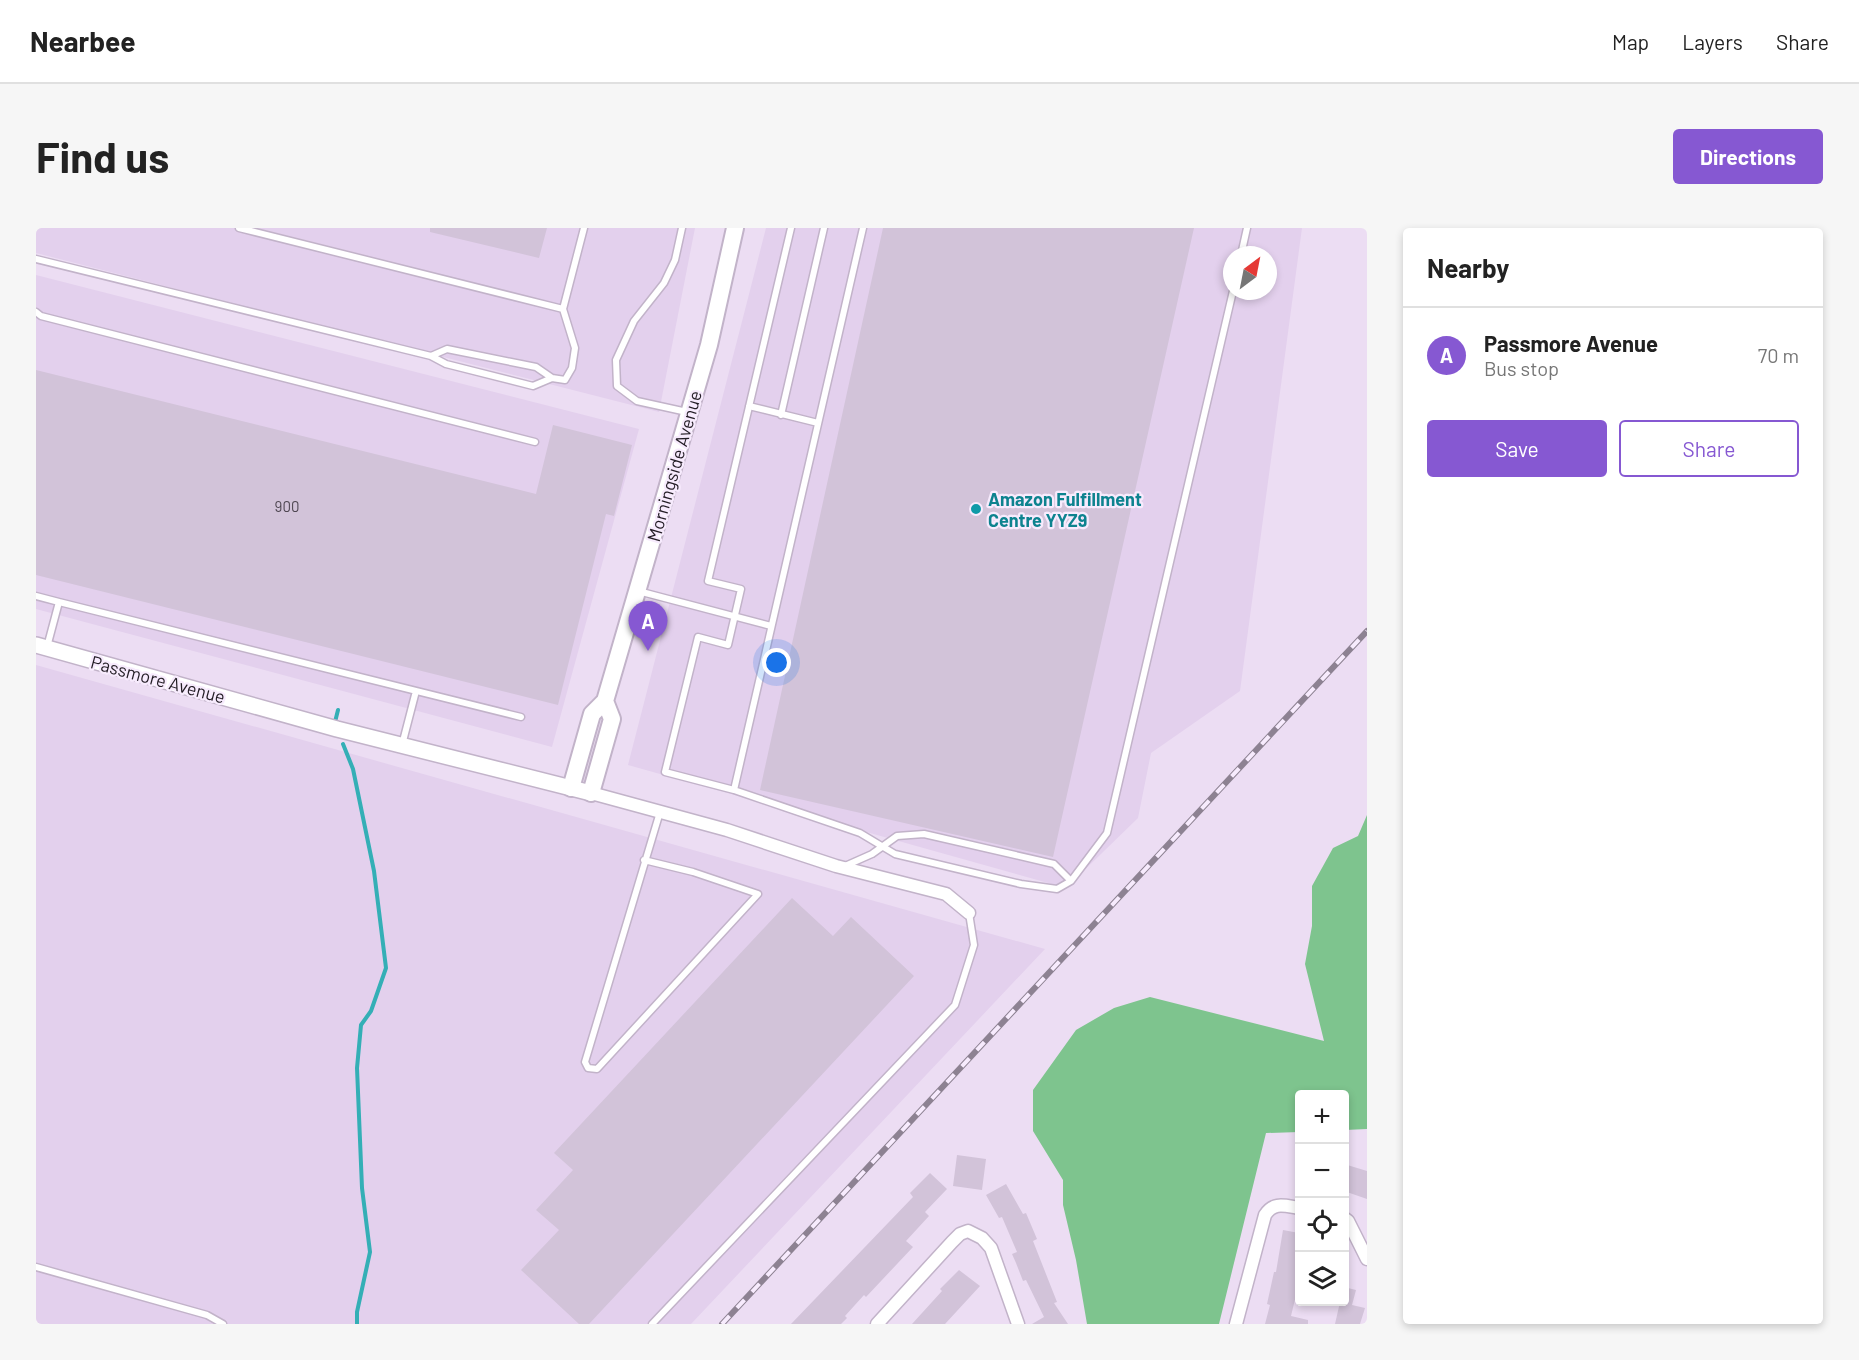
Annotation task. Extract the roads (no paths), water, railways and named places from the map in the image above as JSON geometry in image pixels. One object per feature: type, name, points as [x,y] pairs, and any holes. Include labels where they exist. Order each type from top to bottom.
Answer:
[{"type":"main road","name":"Morningside Avenue","points":[[571,788],[591,714],[605,701],[690,413],[709,345],[735,228]]},
{"type":"main road","name":"Morningside Avenue","points":[[591,793],[612,719],[605,701]]},
{"type":"street","name":"Passmore Avenue","points":[[41,647],[727,830],[841,867],[946,894],[969,913]]},
{"type":"street","points":[[1236,1324],[1262,1223],[1269,1209],[1279,1204],[1295,1207]]},
{"type":"street","points":[[1349,1223],[1367,1259]]},
{"type":"street","points":[[877,1324],[960,1234],[968,1231],[982,1238],[991,1248],[1018,1324]]},
{"type":"lane","points":[[239,228],[563,309]]},
{"type":"lane","points":[[431,356],[447,349],[536,368],[552,378],[565,380],[572,368],[575,348],[563,309],[584,228]]},
{"type":"lane","points":[[682,228],[675,260],[663,282],[634,321],[616,360],[617,386],[637,401],[690,413]]},
{"type":"lane","points":[[791,228],[708,581],[741,589],[728,645],[698,638],[665,772],[734,790],[861,833],[895,854],[1021,884],[1057,889],[1071,881],[1107,833],[1231,300]]},
{"type":"lane","points":[[781,415],[824,228]]},
{"type":"lane","points":[[734,790],[863,228]]},
{"type":"lane","points":[[1243,246],[1247,228]]},
{"type":"lane","points":[[36,259],[431,356],[446,364],[533,386],[552,378]]},
{"type":"lane","points":[[36,312],[41,316],[535,442]]},
{"type":"lane","points":[[749,406],[818,423]]},
{"type":"lane","points":[[637,591],[771,626]]},
{"type":"lane","points":[[36,596],[521,717]]},
{"type":"lane","points":[[41,647],[59,602]]},
{"type":"lane","points":[[402,745],[416,691]]},
{"type":"lane","points":[[644,860],[693,872],[758,894],[597,1069],[588,1068],[585,1062],[644,860],[660,812]]},
{"type":"lane","points":[[841,867],[872,854],[897,836],[924,834],[1054,864],[1071,881]]},
{"type":"lane","points":[[651,1324],[955,1005],[974,945],[969,913]]},
{"type":"lane","points":[[36,1267],[89,1280],[207,1315],[223,1324]]},
{"type":"waterway","points":[[335,722],[338,710]]},
{"type":"waterway","points":[[343,744],[353,769],[374,871],[386,968],[371,1011],[361,1025],[357,1068],[362,1188],[370,1252],[357,1312],[357,1324]]},
{"type":"railway","points":[[722,1324],[1367,631]]},
{"type":"place","name":"Amazon Fulfillment Centre YYZ9","points":[[976,509]]},
{"type":"place","name":"Passmore Avenue","points":[[648,651]]}]
